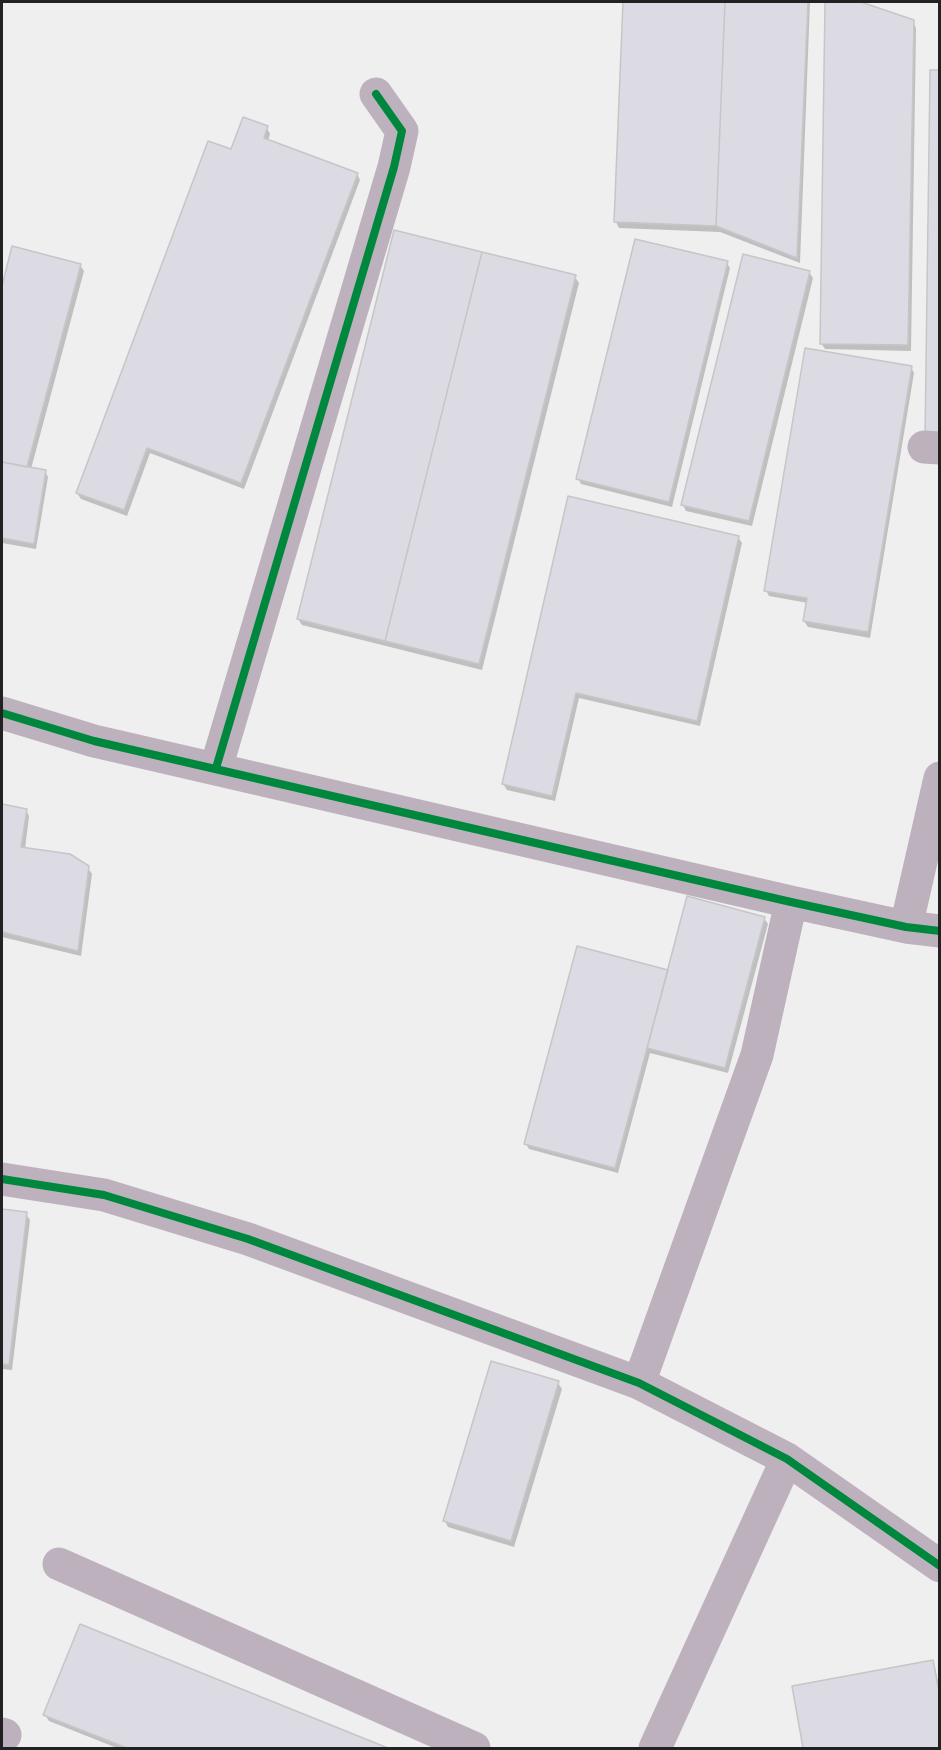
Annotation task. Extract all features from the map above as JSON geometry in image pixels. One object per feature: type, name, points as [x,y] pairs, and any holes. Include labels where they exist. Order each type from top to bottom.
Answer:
[{"type":"street","points":[[216,768],[394,167],[402,131],[376,94]]},
{"type":"street","points":[[2,713],[94,741],[791,902],[906,927],[939,931]]},
{"type":"street","points":[[906,927],[939,778]]},
{"type":"street","points":[[639,1383],[757,1055],[791,902]]},
{"type":"street","points":[[2,1179],[104,1195],[248,1239],[639,1383],[787,1459],[939,1566]]},
{"type":"street","points":[[655,1749],[787,1459]]},
{"type":"street","points":[[59,1564],[474,1749]]},
{"type":"building","points":[[623,2],[725,2],[716,226],[614,222]]},
{"type":"building","points":[[725,2],[808,2],[797,258],[716,226]]},
{"type":"building","points":[[825,2],[861,2],[914,20],[908,345],[820,344]]},
{"type":"building","points":[[930,70],[940,70],[940,438],[925,438]]},
{"type":"building","points":[[243,117],[268,126],[264,138],[358,173],[241,483],[147,448],[124,510],[76,493],[208,141],[231,149]]},
{"type":"building","points":[[394,230],[482,252],[385,641],[297,619]]},
{"type":"building","points":[[635,239],[728,261],[669,502],[576,479]]},
{"type":"building","points":[[12,246],[81,264],[27,467],[2,462],[2,286]]},
{"type":"building","points":[[482,252],[576,275],[479,664],[385,641]]},
{"type":"building","points":[[743,254],[810,271],[749,521],[681,505]]},
{"type":"building","points":[[805,348],[912,366],[868,632],[803,621],[807,598],[764,591]]},
{"type":"building","points":[[2,462],[46,470],[34,544],[2,538]]},
{"type":"building","points":[[568,496],[739,536],[697,721],[576,693],[552,796],[502,784]]},
{"type":"building","points":[[2,804],[27,809],[21,847],[70,854],[89,866],[78,951],[2,932]]},
{"type":"building","points":[[687,896],[765,917],[725,1068],[647,1048]]},
{"type":"building","points":[[577,946],[668,970],[615,1168],[524,1144]]},
{"type":"building","points":[[2,1209],[27,1212],[9,1365],[2,1364]]},
{"type":"building","points":[[491,1361],[559,1381],[511,1541],[443,1521]]},
{"type":"building","points":[[80,1624],[388,1748],[127,1748],[43,1715]]},
{"type":"building","points":[[933,1660],[940,1697],[940,1748],[803,1748],[792,1686]]},
{"type":"cycle path","points":[[216,768],[394,167],[402,131],[376,94]]},
{"type":"cycle path","points":[[2,713],[94,741],[791,902],[906,927],[940,931]]},
{"type":"cycle path","points":[[2,1179],[104,1195],[248,1239],[639,1383],[787,1459],[940,1566]]}]
